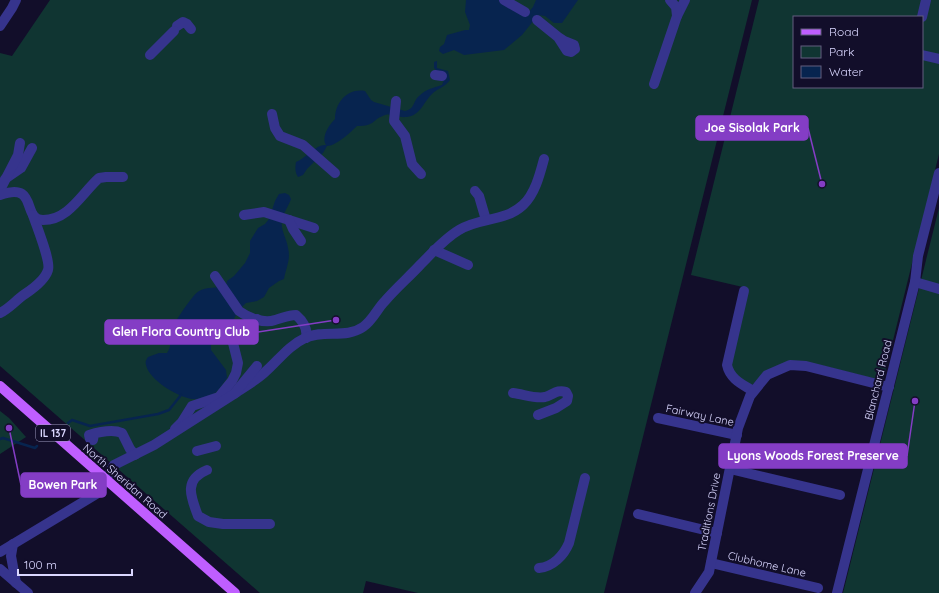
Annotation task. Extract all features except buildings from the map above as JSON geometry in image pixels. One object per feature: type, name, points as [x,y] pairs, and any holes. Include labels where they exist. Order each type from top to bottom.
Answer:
[{"type":"main road","name":"North Sheridan Road","points":[[0,386],[235,593]]},
{"type":"street","points":[[0,26],[16,0]]},
{"type":"street","points":[[504,0],[525,12]]},
{"type":"street","points":[[670,0],[676,8],[677,16]]},
{"type":"street","points":[[654,84],[677,16],[685,0]]},
{"type":"street","points":[[922,16],[926,0]]},
{"type":"street","points":[[536,20],[558,37]]},
{"type":"street","points":[[150,55],[183,22],[191,29]]},
{"type":"street","points":[[923,55],[939,59]]},
{"type":"street","points":[[395,108],[394,121],[405,136],[412,164],[421,174]]},
{"type":"street","points":[[272,114],[280,136],[303,145],[335,173]]},
{"type":"street","points":[[0,190],[18,155],[20,143]]},
{"type":"street","points":[[5,179],[21,168],[32,148]]},
{"type":"street","points":[[0,552],[98,494],[114,465],[171,435],[234,394],[263,374],[292,346],[306,338],[330,333],[343,334],[362,328],[369,322],[400,284],[448,238],[465,226],[507,216],[518,210],[532,192],[544,159]]},
{"type":"street","name":"Blanchard Road","points":[[837,593],[915,282],[918,256],[939,173]]},
{"type":"street","points":[[33,216],[39,220],[48,220],[67,211],[99,178],[123,177]]},
{"type":"street","points":[[476,191],[479,196],[486,220]]},
{"type":"street","points":[[0,195],[10,192],[20,193],[26,197],[49,266],[48,271],[37,286],[23,295],[12,306],[0,313]]},
{"type":"street","points":[[244,215],[264,212],[314,228]]},
{"type":"street","points":[[287,219],[301,240]]},
{"type":"street","points":[[37,229],[43,220]]},
{"type":"street","points":[[434,250],[468,265]]},
{"type":"street","points":[[215,276],[239,311],[267,322],[288,315],[296,315],[302,320],[305,326],[307,334],[306,338]]},
{"type":"street","points":[[915,282],[939,289]]},
{"type":"street","points":[[744,291],[727,365],[728,371],[733,378],[753,391]]},
{"type":"street","points":[[171,435],[182,422],[192,406],[219,397],[232,381],[236,373],[238,363],[233,343],[233,332],[257,319]]},
{"type":"street","points":[[234,394],[257,366]]},
{"type":"street","name":"Traditions Drive","points":[[695,593],[709,572],[736,435],[750,396],[766,375],[790,366],[806,366],[889,387]]},
{"type":"street","points":[[513,393],[545,397],[560,390],[566,392],[568,396],[567,401],[556,408],[538,415]]},
{"type":"street","name":"Fairway Lane","points":[[658,418],[736,435]]},
{"type":"street","points":[[94,434],[117,431],[122,433],[130,449],[135,455]]},
{"type":"street","points":[[197,451],[216,446]]},
{"type":"street","points":[[730,469],[840,494]]},
{"type":"street","points":[[208,470],[200,473],[192,481],[190,491],[198,516],[209,522],[223,524],[270,524]]},
{"type":"street","points":[[538,568],[554,563],[566,551],[585,478]]},
{"type":"street","points":[[638,514],[717,533]]},
{"type":"street","points":[[13,544],[11,556],[16,583]]},
{"type":"street","name":"Clubhome Lane","points":[[711,563],[818,588]]},
{"type":"street","points":[[0,569],[28,593]]},
{"type":"green space","points":[[50,0],[752,0],[604,593],[418,593],[366,581],[363,593],[260,593],[0,366],[0,53],[12,56]]},
{"type":"green space","points":[[759,0],[939,0],[939,154],[883,381],[820,365],[765,374],[752,385],[737,377],[731,367],[747,288],[691,275]]},
{"type":"green space","points":[[939,208],[939,593],[843,593]]},
{"type":"green space","points":[[0,411],[9,418],[26,437],[0,454]]},
{"type":"water","points":[[466,0],[499,0],[506,6],[528,13],[536,0],[578,0],[562,23],[554,23],[545,16],[538,15],[522,35],[504,50],[464,55],[454,50],[443,54],[439,51],[440,47],[444,44],[447,35],[469,30],[470,25],[465,12]]},
{"type":"water","points":[[437,61],[437,68],[448,71],[450,80],[433,93],[415,114],[406,117],[385,115],[371,124],[357,126],[335,144],[327,146],[323,153],[303,175],[298,177],[296,173],[296,162],[318,147],[326,145],[324,138],[326,131],[335,119],[337,107],[348,94],[365,91],[374,102],[405,111],[411,109],[417,98],[424,92],[442,85],[444,80],[434,68],[434,62]]},
{"type":"water","points":[[285,193],[289,195],[291,199],[282,220],[289,252],[289,260],[284,279],[269,288],[264,297],[257,301],[246,303],[238,311],[234,319],[221,328],[211,344],[211,350],[226,370],[227,378],[221,387],[206,397],[192,399],[179,395],[165,387],[152,376],[146,365],[148,357],[159,353],[167,353],[170,347],[170,335],[172,328],[196,293],[206,289],[226,286],[227,281],[234,276],[245,263],[250,253],[250,241],[258,228],[265,224],[269,219],[279,194]]},
{"type":"waterway","points":[[68,423],[72,420],[90,426],[158,414],[169,410],[181,395]]},
{"type":"waterway","points":[[0,439],[3,438],[35,448],[37,446]]},
{"type":"place","name":"Joe Sisolak Park","points":[[822,184]]},
{"type":"place","name":"Glen Flora Country Club","points":[[336,320]]},
{"type":"place","name":"Lyons Woods Forest Preserve","points":[[915,401]]},
{"type":"place","name":"Bowen Park","points":[[9,428]]}]
